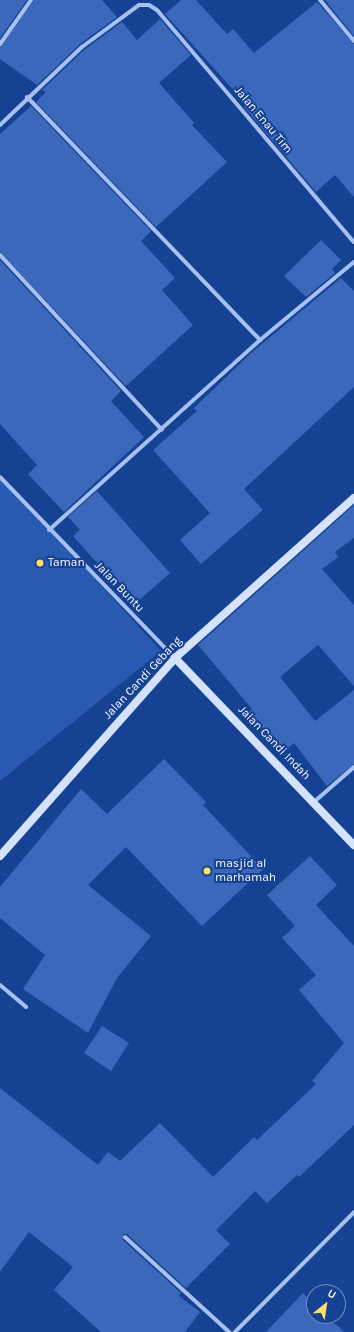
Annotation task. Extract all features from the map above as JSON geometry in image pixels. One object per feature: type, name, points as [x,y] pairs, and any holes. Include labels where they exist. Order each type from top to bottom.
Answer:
[{"type":"main road","name":"Jalan Candi Gebang","points":[[0,856],[175,658],[354,498]]},
{"type":"main road","name":"Jalan Candi Indah","points":[[175,658],[354,845]]},
{"type":"street","points":[[0,44],[31,0]]},
{"type":"street","points":[[320,0],[354,41]]},
{"type":"street","name":"Jalan Enau Tim","points":[[27,97],[82,47],[139,5],[149,5],[157,10],[354,242]]},
{"type":"street","points":[[0,126],[27,97],[260,340]]},
{"type":"street","points":[[0,255],[162,430]]},
{"type":"street","points":[[50,530],[260,340],[354,262]]},
{"type":"street","name":"Jalan Buntu","points":[[0,477],[175,658]]},
{"type":"street","points":[[314,802],[354,767]]},
{"type":"street","points":[[0,985],[26,1007]]},
{"type":"street","points":[[235,1332],[354,1212]]},
{"type":"street","points":[[125,1237],[229,1332]]},
{"type":"shaded area","name":"Taman","points":[[0,475],[161,651],[0,781]]},
{"type":"building","points":[[0,0],[27,0],[0,38]]},
{"type":"building","points":[[34,0],[102,0],[117,17],[80,44],[37,85],[0,59],[0,47]]},
{"type":"building","points":[[181,0],[196,0],[227,34],[233,29],[254,53],[317,2],[354,44],[354,197],[335,175],[316,192],[244,107],[247,105],[165,14]]},
{"type":"building","points":[[325,0],[354,0],[354,36]]},
{"type":"building","points":[[160,19],[191,55],[159,83],[194,123],[192,125],[227,162],[156,227],[36,102],[46,92],[42,90],[84,50],[122,22],[137,40]]},
{"type":"building","points":[[31,106],[151,231],[141,241],[175,278],[162,290],[193,325],[126,386],[0,252],[0,134]]},
{"type":"building","points":[[321,240],[341,260],[332,269],[335,273],[306,297],[284,276]]},
{"type":"building","points":[[0,260],[121,391],[111,401],[144,437],[64,512],[28,474],[37,465],[0,424]]},
{"type":"building","points":[[341,278],[354,291],[354,387],[244,489],[263,510],[201,564],[180,540],[210,513],[153,450],[197,411],[194,408],[251,353]]},
{"type":"building","points":[[97,491],[170,573],[137,602],[101,561],[98,564],[73,536],[80,530],[68,517]]},
{"type":"building","points":[[354,505],[354,538],[335,552],[338,557],[322,569],[354,605],[354,686],[318,645],[280,677],[315,721],[354,690],[354,764],[327,786],[294,743],[282,753],[249,712],[252,709],[198,645]]},
{"type":"building","points":[[164,759],[206,802],[203,805],[263,869],[202,926],[126,847],[88,885],[151,936],[117,978],[88,1033],[23,989],[45,955],[0,918],[0,887],[81,789],[107,814]]},
{"type":"building","points":[[310,856],[337,885],[316,905],[354,946],[354,1125],[299,1177],[297,1175],[267,1203],[255,1191],[216,1230],[230,1244],[186,1288],[127,1234],[123,1234],[123,1240],[181,1293],[179,1296],[200,1312],[185,1332],[101,1332],[54,1290],[73,1267],[29,1232],[0,1272],[0,1088],[98,1165],[108,1152],[120,1161],[160,1123],[213,1177],[254,1137],[257,1140],[316,1084],[312,1081],[344,1043],[299,990],[316,975],[282,938],[295,926],[267,895]]},
{"type":"building","points":[[102,1026],[129,1043],[111,1071],[84,1053]]},
{"type":"building","points":[[303,1293],[306,1296],[306,1324],[336,1324],[344,1332],[266,1332]]},
{"type":"place","name":"Taman","points":[[40,563]]},
{"type":"place","name":"masjid al marhamah","points":[[207,871]]}]
